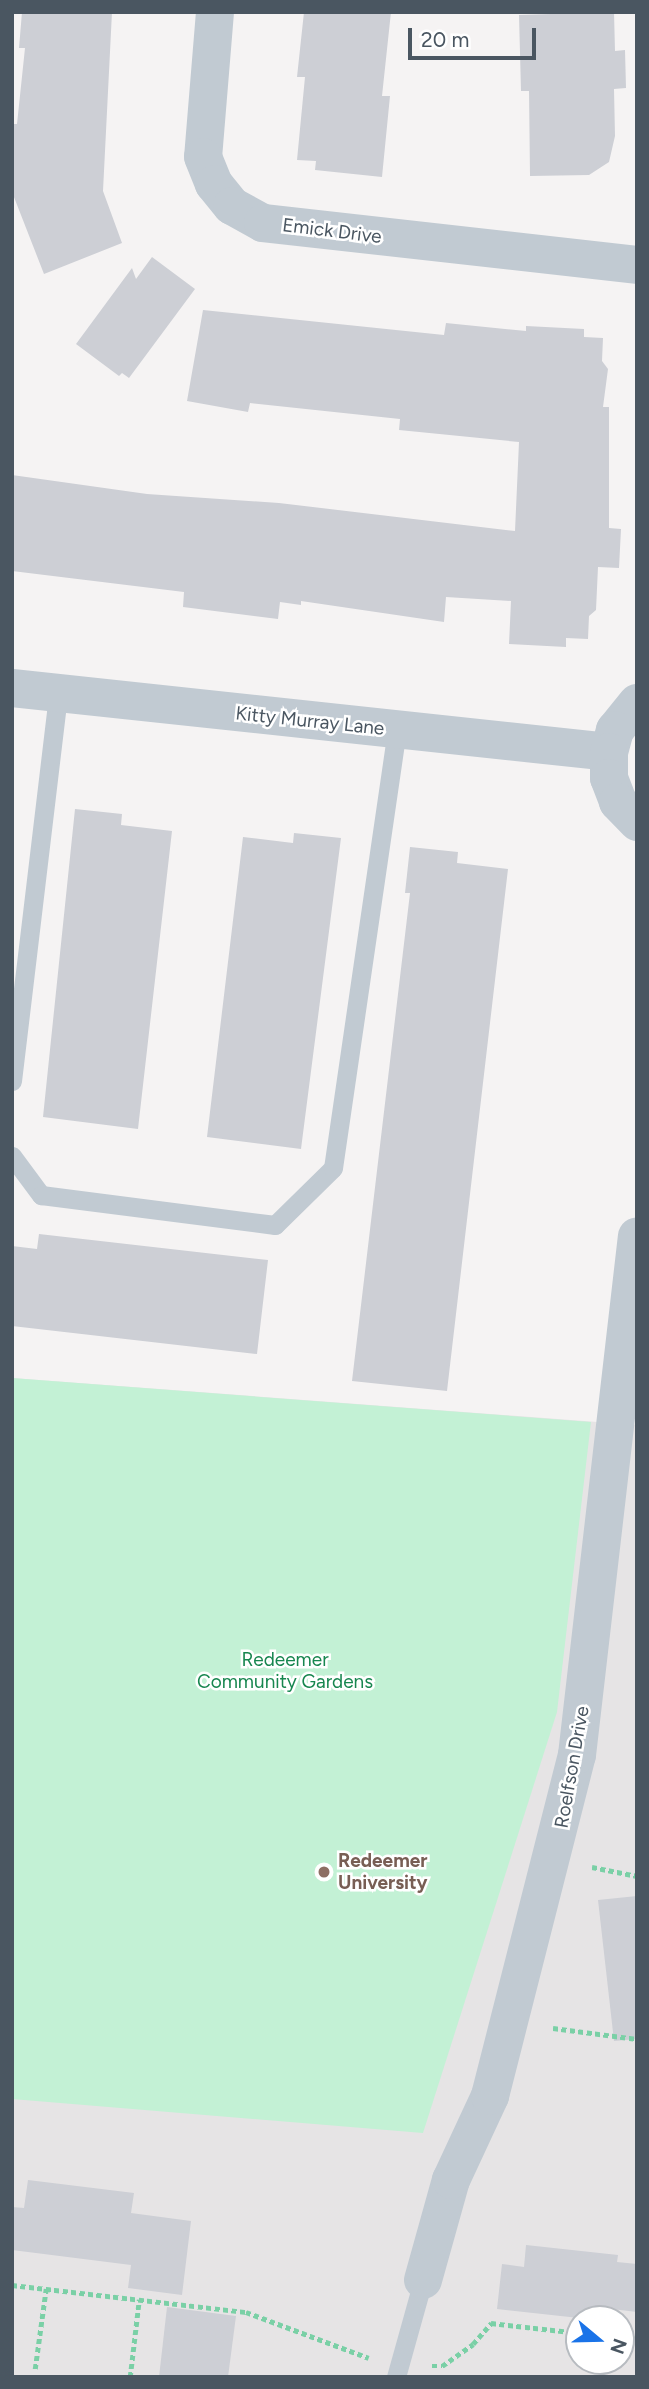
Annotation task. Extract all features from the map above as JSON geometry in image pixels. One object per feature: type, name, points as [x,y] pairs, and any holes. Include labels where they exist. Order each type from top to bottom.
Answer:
[{"type":"street","name":"Emick Drive","points":[[215,12],[203,157],[214,184],[232,206],[263,223],[637,265]]},
{"type":"street","name":"Kitty Murray Lane","points":[[12,688],[609,752]]},
{"type":"street","points":[[637,703],[615,730],[609,752],[609,778],[618,802],[637,822]]},
{"type":"street","name":"Roelfson Drive","points":[[423,2280],[451,2180],[490,2096],[577,1755],[637,1236]]},
{"type":"lane","points":[[12,1081],[58,693]]},
{"type":"lane","points":[[12,1156],[41,1195],[275,1225],[333,1168],[397,730]]},
{"type":"lane","points":[[397,2371],[423,2280]]},
{"type":"path","points":[[584,1866],[637,1875]]},
{"type":"path","points":[[553,2028],[637,2039]]},
{"type":"path","points":[[12,2285],[246,2312],[337,2350],[397,2371],[442,2366],[473,2344],[491,2323],[565,2331]]},
{"type":"path","points":[[35,2369],[46,2289]]},
{"type":"path","points":[[130,2377],[139,2300]]},
{"type":"shaded area","name":"Redeemer Community Gardens","points":[[12,1378],[637,1425],[637,2377],[12,2377]]},
{"type":"green space","name":"Redeemer Community Gardens","points":[[12,1378],[591,1422],[557,1712],[423,2133],[12,2099]]},
{"type":"building","points":[[22,12],[112,12],[103,191],[122,243],[44,274],[12,192],[12,124],[17,124],[25,48],[19,48]]},
{"type":"building","points":[[304,12],[391,12],[382,96],[390,96],[382,177],[315,170],[316,161],[297,160],[305,77],[297,77]]},
{"type":"building","points":[[614,12],[615,51],[625,50],[626,88],[614,89],[615,136],[609,162],[589,175],[530,176],[529,91],[521,91],[519,15]]},
{"type":"building","points":[[152,257],[195,289],[129,378],[122,373],[119,376],[76,344],[132,268],[136,279]]},
{"type":"building","points":[[203,310],[444,335],[446,323],[526,331],[526,326],[584,329],[584,337],[603,338],[602,361],[608,369],[603,407],[609,407],[609,528],[621,529],[619,568],[598,567],[596,610],[589,616],[588,639],[566,638],[566,647],[509,644],[511,601],[446,597],[444,622],[301,601],[301,605],[280,602],[278,619],[183,607],[184,592],[12,571],[12,475],[147,494],[279,503],[515,531],[519,442],[399,430],[400,419],[250,403],[248,412],[187,401]]},
{"type":"building","points":[[75,809],[122,814],[121,825],[172,831],[138,1129],[43,1117]]},
{"type":"building","points":[[294,833],[341,838],[301,1149],[207,1137],[243,837],[293,843]]},
{"type":"building","points":[[410,847],[458,852],[457,863],[508,869],[447,1391],[352,1381],[410,893],[405,893]]},
{"type":"building","points":[[39,1234],[268,1260],[257,1354],[12,1326],[12,1246],[37,1249]]},
{"type":"building","points":[[637,1896],[637,2039],[614,2041],[598,1900]]},
{"type":"building","points":[[28,2180],[134,2193],[131,2213],[191,2221],[182,2295],[128,2288],[131,2265],[12,2250],[12,2207],[24,2208]]},
{"type":"building","points":[[526,2245],[618,2255],[617,2262],[637,2264],[637,2312],[635,2305],[565,2305],[565,2316],[497,2309],[502,2264],[524,2267]]},
{"type":"building","points":[[167,2307],[236,2316],[228,2377],[159,2377]]},
{"type":"place","name":"Redeemer University","points":[[324,1872]]}]
